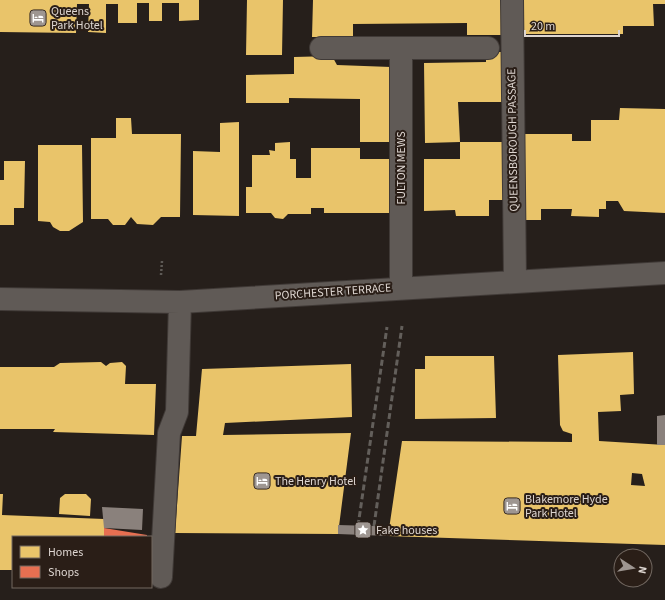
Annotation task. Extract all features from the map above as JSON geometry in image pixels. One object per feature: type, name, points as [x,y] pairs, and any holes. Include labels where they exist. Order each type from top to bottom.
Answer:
[{"type":"street","name":"QUEENSBOROUGH PASSAGE","points":[[512,0],[515,281]]},
{"type":"street","points":[[321,48],[488,48]]},
{"type":"street","name":"FULTON MEWS","points":[[401,48],[401,288]]},
{"type":"street","name":"PORCHESTER TERRACE","points":[[0,299],[180,302],[665,272]]},
{"type":"street","points":[[161,576],[169,433],[177,412],[180,302]]},
{"type":"path","points":[[160,280],[162,261]]},
{"type":"building: Homes","points":[[0,0],[199,0],[199,20],[179,21],[179,3],[162,3],[162,21],[149,21],[149,3],[137,3],[137,23],[118,23],[118,4],[106,4],[106,33],[88,32],[89,4],[77,4],[76,33],[0,32]]},
{"type":"building: Homes","points":[[247,0],[283,0],[282,55],[246,55]]},
{"type":"building: Homes","points":[[313,0],[502,0],[503,35],[467,35],[467,23],[353,24],[353,37],[312,37]]},
{"type":"building: Homes","points":[[522,0],[665,0],[665,4],[653,4],[654,26],[623,26],[623,34],[522,34]]},
{"type":"building: Homes","points":[[486,52],[503,52],[503,102],[458,102],[460,142],[425,143],[424,63],[486,62]]},
{"type":"building: Homes","points":[[332,56],[337,65],[391,67],[391,142],[360,142],[360,99],[289,98],[289,103],[246,103],[246,75],[294,74],[294,57]]},
{"type":"building: Homes","points":[[620,108],[665,109],[665,213],[624,211],[618,201],[606,201],[606,209],[599,209],[599,217],[571,216],[572,209],[541,209],[541,220],[522,220],[522,134],[572,134],[572,141],[591,141],[591,120],[619,120]]},
{"type":"building: Homes","points":[[116,118],[131,118],[132,134],[181,134],[180,217],[161,217],[153,225],[137,224],[131,217],[125,225],[113,225],[108,219],[91,219],[91,138],[116,138]]},
{"type":"building: Homes","points":[[239,122],[239,216],[193,215],[193,151],[220,152],[220,123]]},
{"type":"building: Homes","points":[[290,142],[290,159],[296,159],[296,178],[311,178],[311,148],[360,148],[360,159],[391,159],[391,213],[324,213],[324,208],[311,208],[311,214],[288,214],[283,219],[275,218],[271,213],[246,213],[246,187],[252,187],[252,155],[270,155],[269,150],[275,151],[275,143]]},
{"type":"building: Homes","points":[[460,142],[504,142],[504,200],[489,200],[489,216],[456,216],[455,210],[424,211],[424,159],[460,159]]},
{"type":"building: Homes","points":[[38,145],[82,145],[83,222],[69,231],[60,231],[53,227],[50,222],[38,221]]},
{"type":"building: Homes","points":[[4,161],[25,161],[24,208],[14,208],[14,225],[0,225],[0,180],[4,180]]},
{"type":"building: Homes","name":"Blakemore Hyde Park Hotel","points":[[633,352],[634,394],[620,395],[621,411],[598,412],[599,441],[665,445],[665,545],[388,536],[402,441],[572,442],[572,434],[563,431],[560,425],[558,355]],"holes":[[[632,473],[642,474],[645,486],[631,485]]]},
{"type":"building: Homes","points":[[425,356],[494,356],[496,418],[415,419],[415,369],[425,369]]},
{"type":"building: Homes","points":[[101,362],[106,366],[110,363],[122,362],[126,366],[125,384],[156,384],[154,435],[53,432],[55,429],[0,429],[0,367],[54,367],[60,363]]},
{"type":"building: Homes","name":"The Henry Hotel","points":[[351,364],[352,417],[225,423],[223,435],[351,433],[338,534],[175,533],[182,436],[196,436],[202,369]]},
{"type":"building: Homes","points":[[0,494],[3,494],[2,515],[104,519],[104,536],[12,536],[12,570],[0,570]]},
{"type":"building: Homes","points":[[65,494],[86,494],[91,499],[90,516],[59,514],[60,498]]},
{"type":"building: Shops","points":[[104,528],[147,535],[147,536],[104,536]]},
{"type":"building: Industry","points":[[665,415],[665,445],[657,445],[657,416]]},
{"type":"building: Industry","points":[[102,507],[143,509],[142,530],[104,528]]},
{"type":"building: Industry","points":[[338,525],[389,527],[388,536],[338,534]]},
{"type":"railway","points":[[374,526],[402,326]]},
{"type":"railway","points":[[358,526],[387,327]]},
{"type":"place","name":"Queens Park Hotel","points":[[38,18]]},
{"type":"place","name":"The Henry Hotel","points":[[262,481]]},
{"type":"place","name":"Blakemore Hyde Park Hotel","points":[[512,506]]},
{"type":"place","name":"Fake houses","points":[[363,530]]}]
